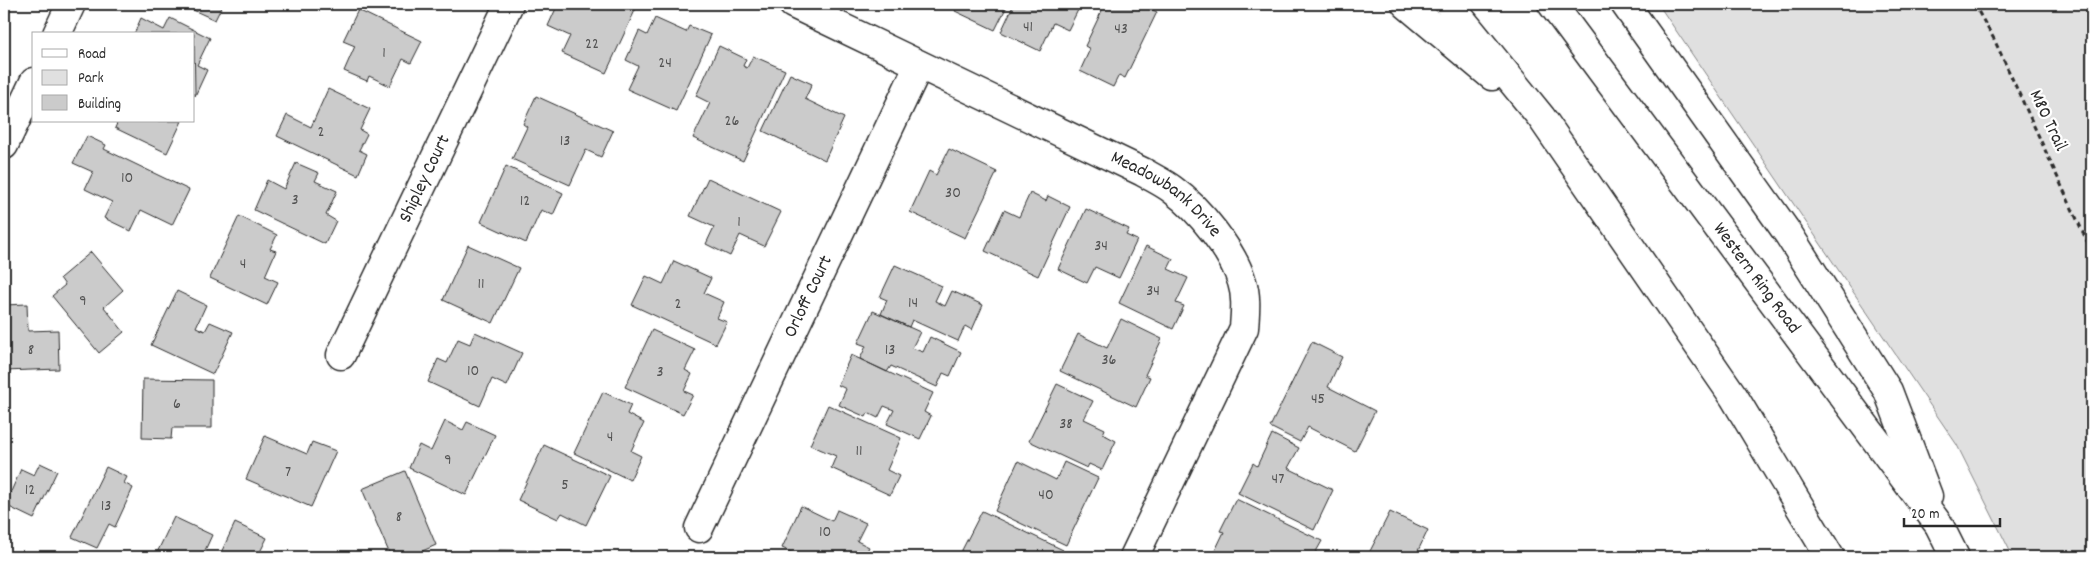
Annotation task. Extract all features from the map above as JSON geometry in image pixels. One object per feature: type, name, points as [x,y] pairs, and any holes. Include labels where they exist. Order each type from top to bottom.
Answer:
[{"type":"main road","points":[[58,32],[71,4]]},
{"type":"main road","name":"Shipley Court","points":[[341,356],[509,4]]},
{"type":"main road","name":"Meadowbank Drive","points":[[792,4],[1143,172],[1173,190],[1200,215],[1232,259],[1242,282],[1246,305],[1244,328],[1134,557]]},
{"type":"main road","points":[[1406,4],[1541,117]]},
{"type":"main road","points":[[1449,4],[1541,117],[1734,398],[1830,557]]},
{"type":"main road","name":"Western Ring Road","points":[[1552,4],[1939,525],[1955,557]]},
{"type":"main road","points":[[1625,4],[1789,236],[1888,391],[1939,525]]},
{"type":"main road","name":"Orloff Court","points":[[699,528],[919,65]]},
{"type":"main road","points":[[4,145],[32,86]]},
{"type":"path","name":"M80 Trail","points":[[1974,4],[1994,38],[2092,252]]},
{"type":"green space","points":[[1658,4],[2092,4],[2092,557],[2013,557],[1957,445]]},
{"type":"building","points":[[180,4],[223,4],[215,20]]},
{"type":"building","points":[[558,4],[638,4],[606,73],[562,53],[570,36],[548,26]]},
{"type":"building","points":[[958,4],[1008,4],[995,30],[955,11]]},
{"type":"building","points":[[1014,4],[1081,4],[1068,30],[1053,23],[1040,51],[1001,32]]},
{"type":"building","points":[[1105,4],[1140,4],[1157,12],[1125,78],[1119,75],[1113,87],[1080,71],[1090,49],[1085,46]]},
{"type":"building","points":[[358,10],[422,41],[411,63],[403,59],[390,86],[369,76],[367,81],[344,71],[355,46],[343,41]]},
{"type":"building","points":[[141,18],[164,30],[170,18],[210,38],[197,65],[207,70],[195,96],[195,32],[135,32]]},
{"type":"building","points":[[655,18],[686,32],[689,26],[711,35],[676,111],[627,89],[638,66],[626,60],[639,31],[647,35]]},
{"type":"building","points":[[719,46],[746,59],[743,66],[747,68],[753,56],[785,70],[743,161],[693,138],[710,103],[696,96]]},
{"type":"building","points":[[790,74],[812,84],[805,99],[844,118],[825,160],[763,131]]},
{"type":"building","points":[[328,89],[370,109],[360,130],[367,134],[359,150],[367,154],[358,175],[277,136],[287,115],[311,127]]},
{"type":"building","points":[[536,96],[613,131],[601,157],[586,150],[570,185],[512,159],[527,127],[523,124]]},
{"type":"building","points":[[118,122],[182,122],[167,153],[115,128]]},
{"type":"building","points":[[87,136],[106,145],[104,149],[189,190],[172,225],[141,210],[131,231],[104,218],[112,202],[85,189],[93,172],[73,163]]},
{"type":"building","points":[[949,149],[997,172],[965,238],[910,212],[929,171],[936,175]]},
{"type":"building","points":[[296,163],[319,173],[315,181],[337,191],[326,215],[336,221],[325,244],[254,210],[267,180],[284,189]]},
{"type":"building","points":[[506,166],[563,193],[553,215],[541,210],[526,243],[481,222]]},
{"type":"building","points":[[708,178],[781,212],[764,246],[740,235],[730,256],[706,244],[714,227],[690,216]]},
{"type":"building","points":[[1030,193],[1046,201],[1048,196],[1070,207],[1038,276],[985,251],[1004,210],[1019,217]]},
{"type":"building","points":[[1086,209],[1129,229],[1126,235],[1137,240],[1119,278],[1095,267],[1087,283],[1058,269]]},
{"type":"building","points":[[239,216],[277,235],[270,249],[276,251],[265,276],[278,282],[267,305],[210,278]]},
{"type":"building","points":[[468,245],[519,268],[493,323],[443,300]]},
{"type":"building","points":[[1146,246],[1173,259],[1168,269],[1188,278],[1176,303],[1184,306],[1173,329],[1119,303]]},
{"type":"building","points":[[91,252],[123,290],[104,307],[124,332],[99,353],[52,296],[65,285],[60,278]]},
{"type":"building","points":[[674,261],[711,278],[704,293],[724,302],[717,318],[727,322],[716,344],[632,305],[646,276],[663,284]]},
{"type":"building","points":[[895,265],[942,286],[935,301],[945,306],[952,291],[983,305],[972,330],[965,326],[958,341],[912,320],[909,327],[881,314],[887,300],[880,297]]},
{"type":"building","points":[[177,291],[206,305],[196,327],[205,331],[210,322],[233,332],[213,374],[151,345]]},
{"type":"building","points":[[27,304],[28,331],[58,330],[59,369],[4,371],[4,305]]},
{"type":"building","points":[[873,311],[920,332],[912,348],[923,352],[930,337],[961,352],[950,376],[943,373],[937,387],[891,366],[887,372],[860,359],[866,346],[858,343]]},
{"type":"building","points":[[1121,319],[1162,339],[1145,375],[1150,377],[1136,407],[1060,371],[1078,334],[1107,348]]},
{"type":"building","points":[[652,330],[695,350],[685,370],[692,374],[684,391],[693,395],[683,414],[625,387]]},
{"type":"building","points":[[475,332],[522,353],[507,386],[492,379],[480,406],[428,382],[438,359],[447,363],[458,339],[470,344]]},
{"type":"building","points":[[1312,342],[1342,357],[1328,387],[1375,411],[1355,451],[1308,427],[1300,442],[1270,427]]},
{"type":"building","points":[[851,355],[933,393],[924,412],[931,416],[920,439],[887,424],[894,410],[884,406],[878,418],[868,413],[866,417],[839,405],[846,389],[838,385]]},
{"type":"building","points":[[143,379],[212,380],[212,428],[172,428],[171,439],[142,438]]},
{"type":"building","points":[[1057,384],[1093,401],[1084,419],[1105,429],[1103,434],[1116,441],[1102,470],[1089,464],[1087,468],[1029,441]]},
{"type":"building","points":[[603,392],[631,405],[627,414],[644,423],[631,451],[641,456],[630,480],[574,453]]},
{"type":"building","points":[[828,405],[901,438],[887,470],[899,476],[890,495],[831,468],[836,456],[810,445]]},
{"type":"building","points":[[445,421],[463,430],[467,422],[495,435],[466,495],[409,468],[419,445],[431,451]]},
{"type":"building","points":[[1272,434],[1299,448],[1288,468],[1333,490],[1314,530],[1238,493],[1253,463],[1257,466]]},
{"type":"building","points":[[265,436],[307,454],[312,442],[336,451],[311,507],[246,479]]},
{"type":"building","points":[[544,445],[610,476],[586,525],[562,513],[558,519],[518,500]]},
{"type":"building","points":[[1018,461],[1056,480],[1064,462],[1098,478],[1066,545],[995,511]]},
{"type":"building","points":[[40,463],[57,471],[34,519],[5,505],[21,469],[34,475]]},
{"type":"building","points":[[106,467],[127,477],[124,483],[133,488],[115,527],[109,524],[97,548],[72,537]]},
{"type":"building","points":[[405,471],[436,545],[409,557],[391,557],[362,489]]},
{"type":"building","points":[[1236,499],[1322,541],[1313,557],[1258,557],[1254,555],[1253,557],[1212,557],[1224,532],[1220,531]]},
{"type":"building","points":[[801,506],[832,521],[837,510],[866,523],[857,541],[869,547],[864,557],[802,557],[782,548]]},
{"type":"building","points":[[982,511],[1063,550],[1059,557],[971,557],[961,552]]},
{"type":"building","points":[[1390,512],[1428,530],[1415,557],[1367,557]]},
{"type":"building","points":[[174,517],[212,535],[202,557],[155,557]]},
{"type":"building","points":[[235,523],[267,538],[259,554],[265,557],[219,557]]},
{"type":"building","points":[[499,550],[572,551],[572,557],[499,557]]}]
